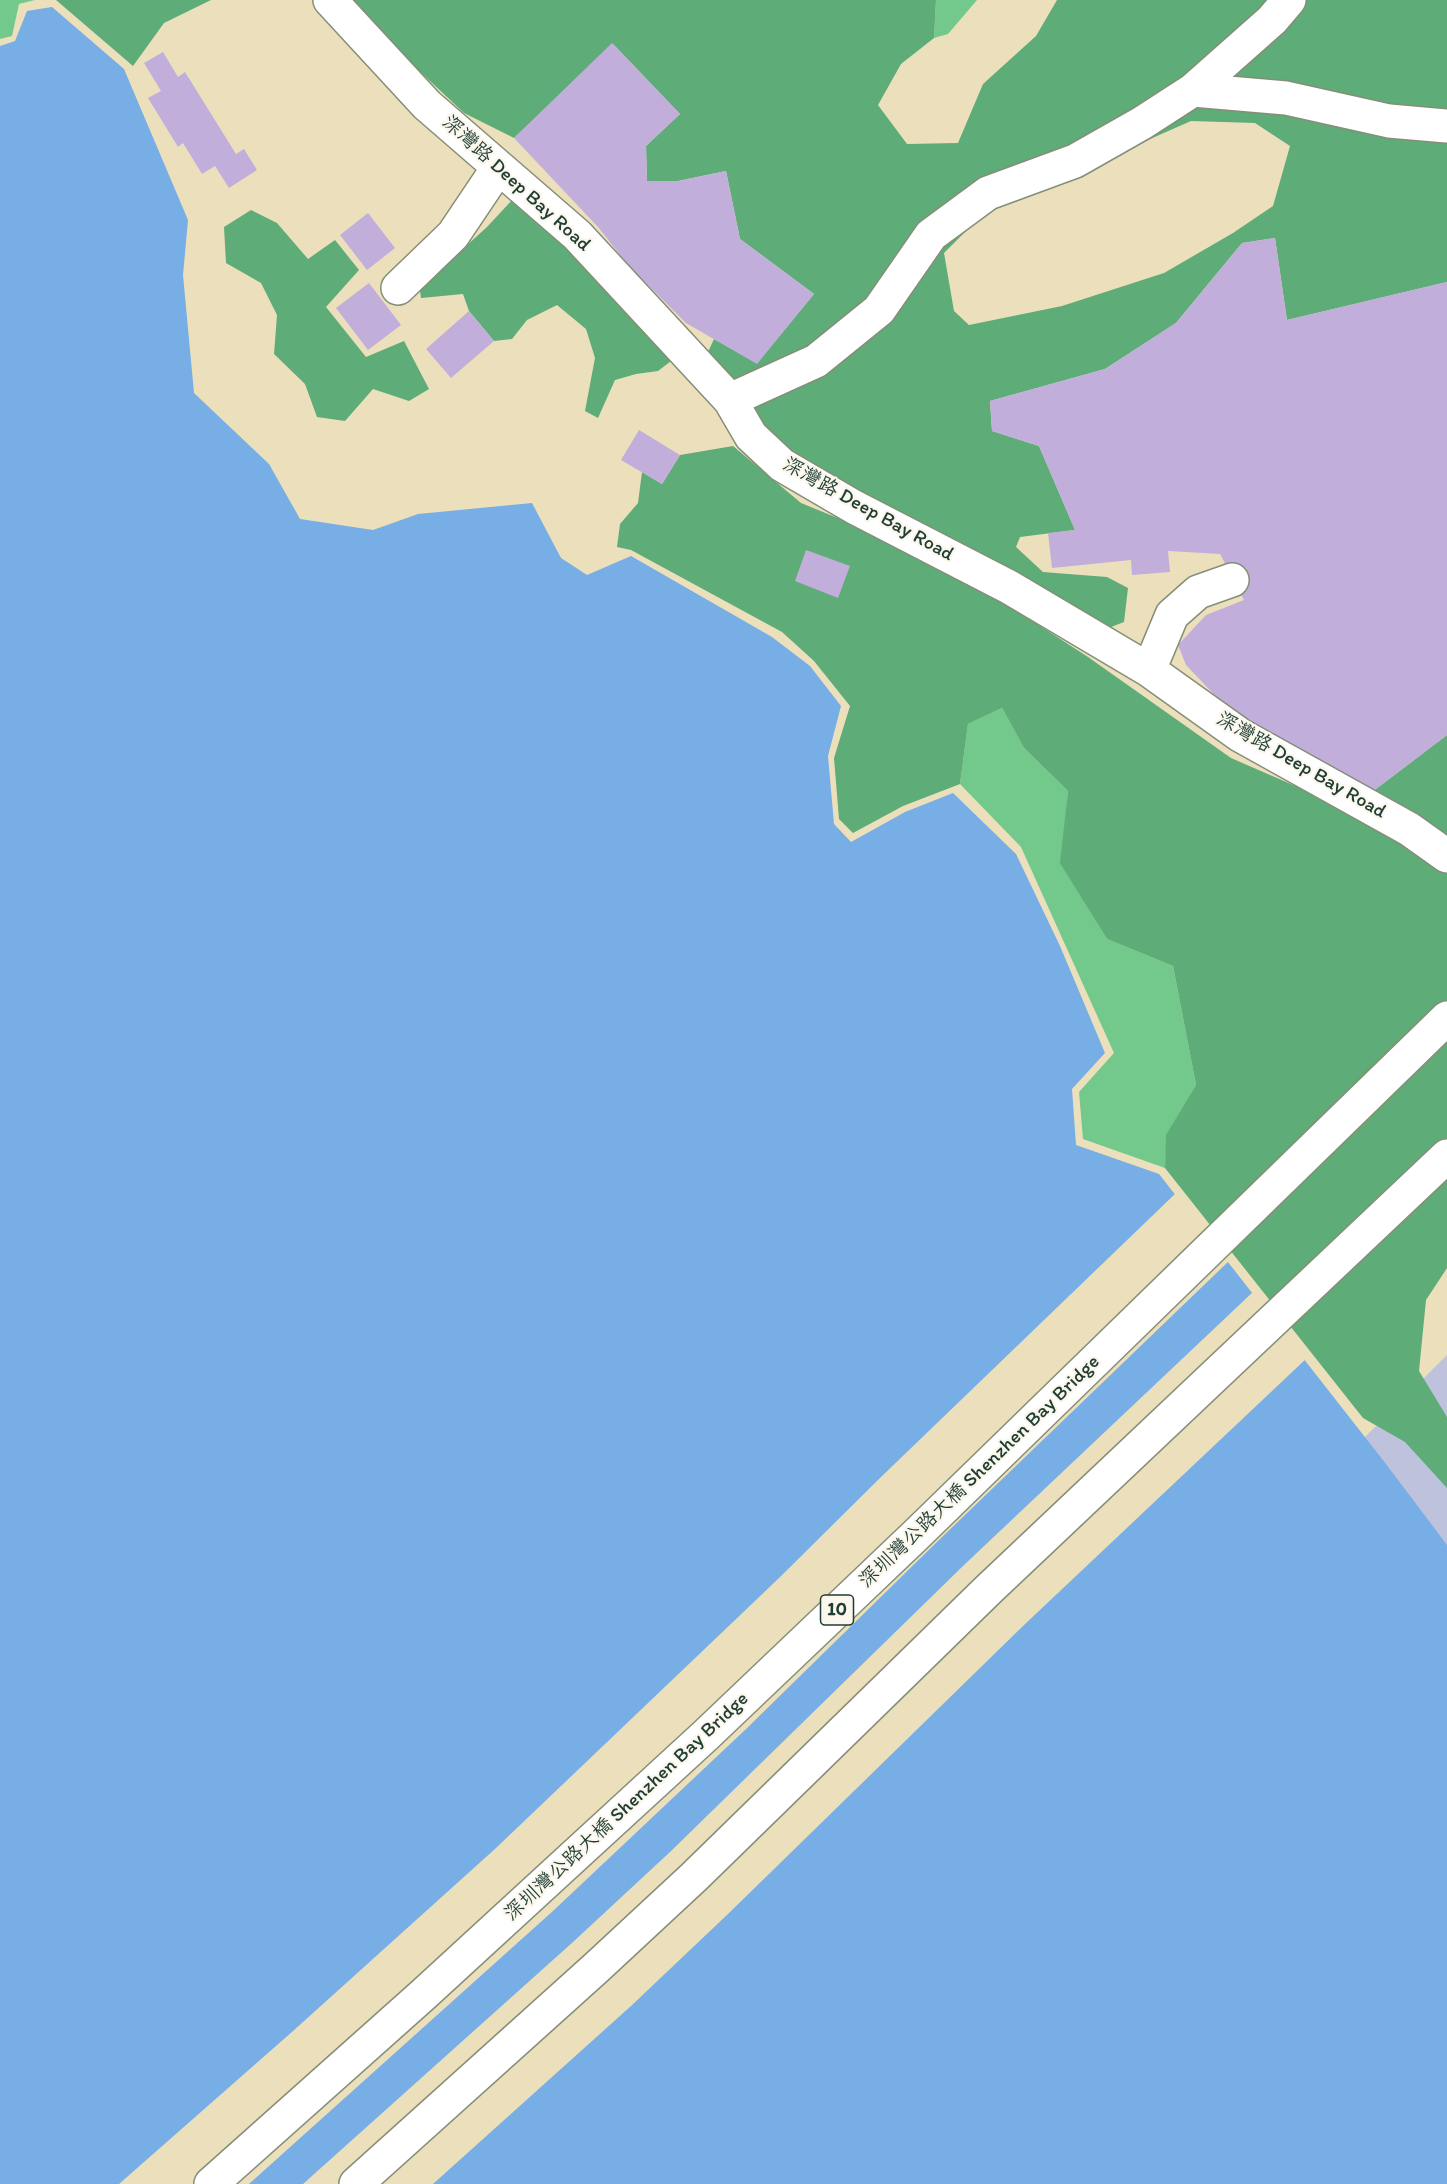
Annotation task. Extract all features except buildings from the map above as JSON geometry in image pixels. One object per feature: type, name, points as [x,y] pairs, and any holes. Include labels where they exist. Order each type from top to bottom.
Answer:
[{"type":"main road","name":"深灣路 Deep Bay Road","points":[[330,0],[427,105],[577,235],[730,400],[751,436],[782,465],[854,507],[1009,587],[1149,670],[1240,735],[1409,829],[1447,856]]},
{"type":"main road","points":[[730,400],[816,362],[879,310],[931,235],[988,193],[1075,160],[1142,123],[1193,90],[1272,20],[1289,0]]},
{"type":"main road","points":[[1193,90],[1286,98],[1389,121],[1447,126]]},
{"type":"main road","points":[[398,288],[453,235],[498,168]]},
{"type":"main road","points":[[1149,670],[1172,615],[1198,592],[1232,580]]},
{"type":"main road","name":"深圳灣公路大橋 Shenzhen Bay Bridge","points":[[211,2184],[450,1970],[706,1734],[917,1534],[1447,1018]]},
{"type":"main road","points":[[356,2184],[686,1885],[997,1581],[1447,1156]]},
{"type":"shaded area","points":[[1447,1355],[1447,1588],[1347,1455]]},
{"type":"green space","points":[[0,0],[35,0],[19,4],[12,36],[0,39]]},
{"type":"green space","points":[[56,0],[211,0],[164,23],[133,66]]},
{"type":"green space","points":[[352,0],[936,0],[934,38],[901,64],[878,105],[907,144],[958,143],[983,84],[1036,36],[1057,0],[1447,0],[1447,282],[1287,320],[1275,238],[1242,243],[1176,323],[1105,369],[990,401],[992,431],[1039,446],[1075,530],[1020,537],[1016,547],[1043,572],[1107,577],[1128,588],[1124,622],[1106,629],[865,498],[795,456],[764,428],[739,387],[708,352],[714,339],[757,363],[814,294],[740,239],[726,171],[678,181],[647,181],[646,146],[680,114],[613,44],[514,138],[464,113],[413,65]],"holes":[[[1191,121],[1255,123],[1290,146],[1273,206],[1233,233],[1164,273],[1062,306],[969,325],[954,311],[944,253],[993,204]]]},
{"type":"green space","points":[[936,0],[977,0],[948,34],[934,38]]},
{"type":"green space","points":[[513,199],[564,241],[675,358],[658,371],[615,380],[598,418],[585,411],[595,358],[586,329],[557,305],[527,320],[512,339],[494,341],[469,311],[463,294],[421,298],[419,283],[443,267],[487,227]]},
{"type":"green space","points":[[251,210],[277,223],[308,259],[335,240],[359,270],[326,307],[366,357],[404,341],[429,389],[409,401],[373,389],[345,421],[317,417],[305,384],[274,354],[277,315],[261,283],[226,263],[224,227]]},
{"type":"green space","points":[[733,446],[801,503],[867,530],[1017,611],[1088,657],[1231,758],[1316,795],[1397,838],[1447,874],[1447,1268],[1426,1300],[1419,1371],[1447,1417],[1447,1488],[1405,1442],[1363,1418],[1165,1168],[1166,1135],[1196,1085],[1173,966],[1107,939],[1060,863],[1068,791],[1024,748],[1002,708],[968,724],[960,784],[903,806],[853,833],[839,819],[834,758],[850,706],[814,661],[782,632],[631,550],[617,547],[620,524],[638,503],[642,472],[662,484],[680,455]]},
{"type":"green space","points":[[1002,708],[1024,748],[1068,791],[1061,863],[1107,939],[1173,966],[1196,1085],[1167,1135],[1165,1168],[1083,1139],[1079,1092],[1114,1053],[1021,847],[960,784],[968,724]]},
{"type":"green space","points":[[1447,735],[1447,838],[1372,792]]},
{"type":"water","points":[[52,7],[124,69],[188,220],[183,275],[194,393],[269,464],[300,519],[373,530],[418,514],[532,503],[561,558],[587,575],[631,556],[772,637],[810,666],[841,706],[828,756],[834,824],[851,842],[905,812],[953,793],[1016,854],[1060,946],[1105,1053],[1072,1089],[1076,1145],[1159,1174],[1447,1545],[1447,2184],[0,2184],[0,46],[15,41],[27,11]]},
{"type":"pier","points":[[1177,1192],[1230,1260],[745,1730],[553,1911],[249,2184],[119,2184],[496,1848],[778,1579]]},
{"type":"pier","points":[[1254,1291],[1307,1358],[1023,1626],[631,2006],[433,2184],[303,2184],[670,1852],[964,1565]]}]
